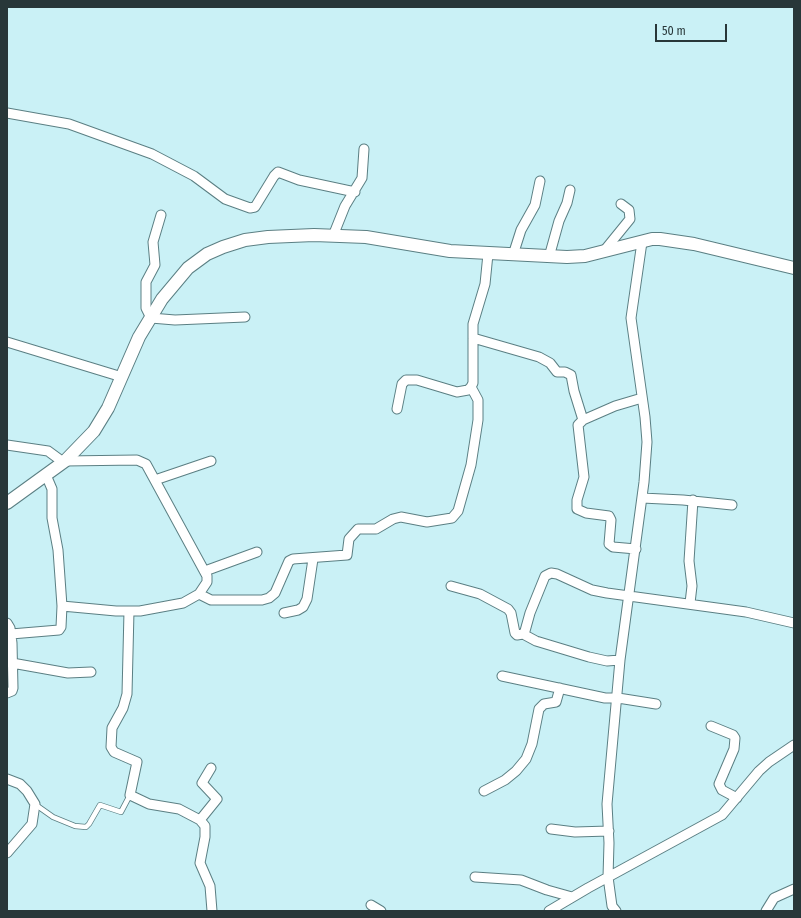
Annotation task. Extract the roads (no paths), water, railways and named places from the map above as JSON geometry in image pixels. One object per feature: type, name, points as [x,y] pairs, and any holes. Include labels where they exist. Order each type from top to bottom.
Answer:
[{"type":"street","points":[[7,113],[69,124],[145,151],[194,176],[225,199],[250,208],[255,207],[278,172],[299,180],[354,192]]},
{"type":"street","points":[[332,236],[345,206],[362,178],[364,149]]},
{"type":"street","points":[[513,255],[521,230],[535,205],[540,181]]},
{"type":"street","points":[[549,257],[559,221],[567,203],[570,190]]},
{"type":"street","points":[[604,251],[630,219],[629,210],[621,204]]},
{"type":"street","points":[[151,318],[146,308],[146,282],[155,264],[153,242],[161,215]]},
{"type":"street","points":[[7,503],[64,461],[94,430],[108,408],[139,337],[162,299],[188,268],[203,257],[223,247],[245,240],[268,237],[366,237],[450,251],[549,257],[585,256],[642,242],[660,240],[694,244],[794,268]]},
{"type":"street","points":[[616,911],[612,906],[608,878],[609,831],[607,804],[618,698],[620,660],[636,549],[647,442],[631,318],[642,242]]},
{"type":"street","points":[[397,409],[402,384],[406,380],[417,380],[457,392],[471,388],[473,382],[473,324],[485,284],[488,254]]},
{"type":"street","points":[[151,318],[175,320],[246,317]]},
{"type":"street","points":[[473,338],[539,357],[550,363],[557,372],[568,373],[573,377],[574,391],[583,420]]},
{"type":"street","points":[[7,342],[122,377]]},
{"type":"street","points":[[199,594],[212,600],[262,600],[269,598],[275,593],[289,561],[293,559],[313,559],[347,555],[349,539],[358,529],[376,529],[393,519],[401,517],[427,522],[444,520],[456,514],[471,465],[478,420],[478,400],[471,388]]},
{"type":"street","points":[[636,549],[613,547],[609,544],[611,520],[609,516],[586,513],[577,509],[577,500],[584,477],[578,425],[583,420],[622,403],[642,398]]},
{"type":"street","points":[[7,445],[48,451],[64,461],[137,460],[146,464],[205,571],[207,582],[199,594],[174,605],[129,611],[62,606]]},
{"type":"street","points":[[155,480],[212,461]]},
{"type":"street","points":[[11,634],[59,630],[61,627],[62,606],[58,550],[52,512],[52,489],[46,475]]},
{"type":"street","points":[[642,498],[693,500],[732,505]]},
{"type":"street","points":[[690,603],[692,586],[689,561],[693,500]]},
{"type":"street","points":[[205,571],[257,552]]},
{"type":"street","points":[[284,613],[298,610],[303,607],[306,599],[313,559]]},
{"type":"street","points":[[523,634],[547,574],[557,574],[592,590],[753,613],[794,623]]},
{"type":"street","points":[[451,586],[480,594],[508,609],[511,613],[515,633],[523,634],[536,641],[589,657],[607,661],[620,660]]},
{"type":"street","points":[[129,611],[126,694],[123,708],[112,728],[111,747],[114,752],[137,762],[130,795],[149,804],[179,809],[200,820],[205,826],[205,837],[200,863],[210,886],[212,911]]},
{"type":"street","points":[[7,623],[11,634],[13,688],[12,691],[7,693]]},
{"type":"street","points":[[12,663],[68,673],[91,672]]},
{"type":"street","points":[[502,676],[604,698],[618,698],[656,704]]},
{"type":"street","points":[[484,791],[505,780],[516,771],[526,759],[532,744],[539,709],[544,704],[556,702],[560,688]]},
{"type":"street","points":[[710,726],[732,735],[735,738],[734,748],[719,784],[722,790],[737,798]]},
{"type":"street","points":[[549,911],[722,815],[759,771],[792,749]]},
{"type":"street","points":[[200,820],[217,799],[202,782],[211,768]]},
{"type":"street","points":[[7,779],[20,784],[27,791],[35,804],[32,824],[7,853]]},
{"type":"street","points":[[551,829],[576,832],[609,831]]},
{"type":"street","points":[[475,877],[521,880],[547,890],[572,897]]},
{"type":"street","points":[[766,911],[774,898],[794,889]]},
{"type":"street","points":[[371,905],[380,911]]},
{"type":"lane","points":[[35,804],[52,816],[76,826],[86,827],[100,805],[121,812],[130,795]]}]
